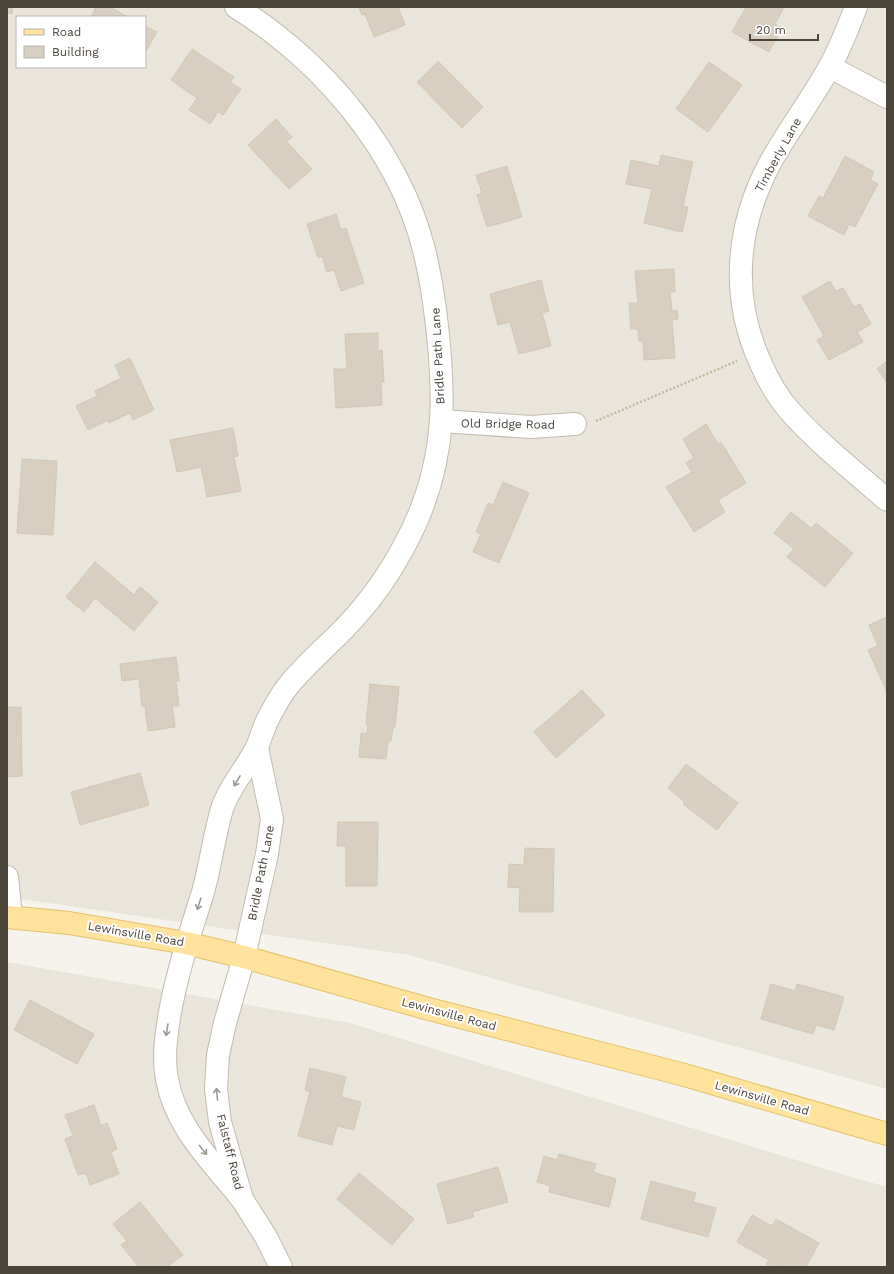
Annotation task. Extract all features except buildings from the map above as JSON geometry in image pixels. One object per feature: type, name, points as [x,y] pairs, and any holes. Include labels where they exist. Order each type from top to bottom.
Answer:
[{"type":"main road","name":"Lewinsville Road","points":[[9,917],[69,923],[186,943],[244,957],[429,1009],[681,1074],[887,1134]]},
{"type":"street","name":"Timberly Lane","points":[[856,7],[830,67],[760,182],[749,212],[742,245],[740,278],[744,314],[755,352],[769,382],[788,409],[812,435],[887,500]]},
{"type":"street","name":"Bridle Path Lane","points":[[243,9],[285,42],[326,80],[362,122],[388,161],[409,205],[424,248],[435,302],[442,377],[441,421],[434,466],[422,508],[403,549],[381,585],[354,619],[312,660],[287,688],[268,720],[257,748],[272,818],[267,854],[244,957]]},
{"type":"street","points":[[830,67],[887,96]]},
{"type":"street","name":"Old Bridge Road","points":[[441,421],[531,427],[584,423]]},
{"type":"street","points":[[242,1200],[187,1131],[175,1107],[167,1080],[165,1049],[172,998],[186,943],[203,890],[224,803],[257,748]]},
{"type":"street","points":[[7,877],[9,917]]},
{"type":"street","name":"Falstaff Road","points":[[244,957],[225,1023],[218,1055],[216,1089],[220,1122],[242,1200],[266,1237],[281,1267]]},
{"type":"path","points":[[584,423],[755,352]]},
{"type":"shaded area","points":[[7,7],[887,7],[887,1089],[409,955],[7,897]]},
{"type":"shaded area","points":[[7,962],[350,1023],[887,1187],[887,1267],[7,1267]]}]
